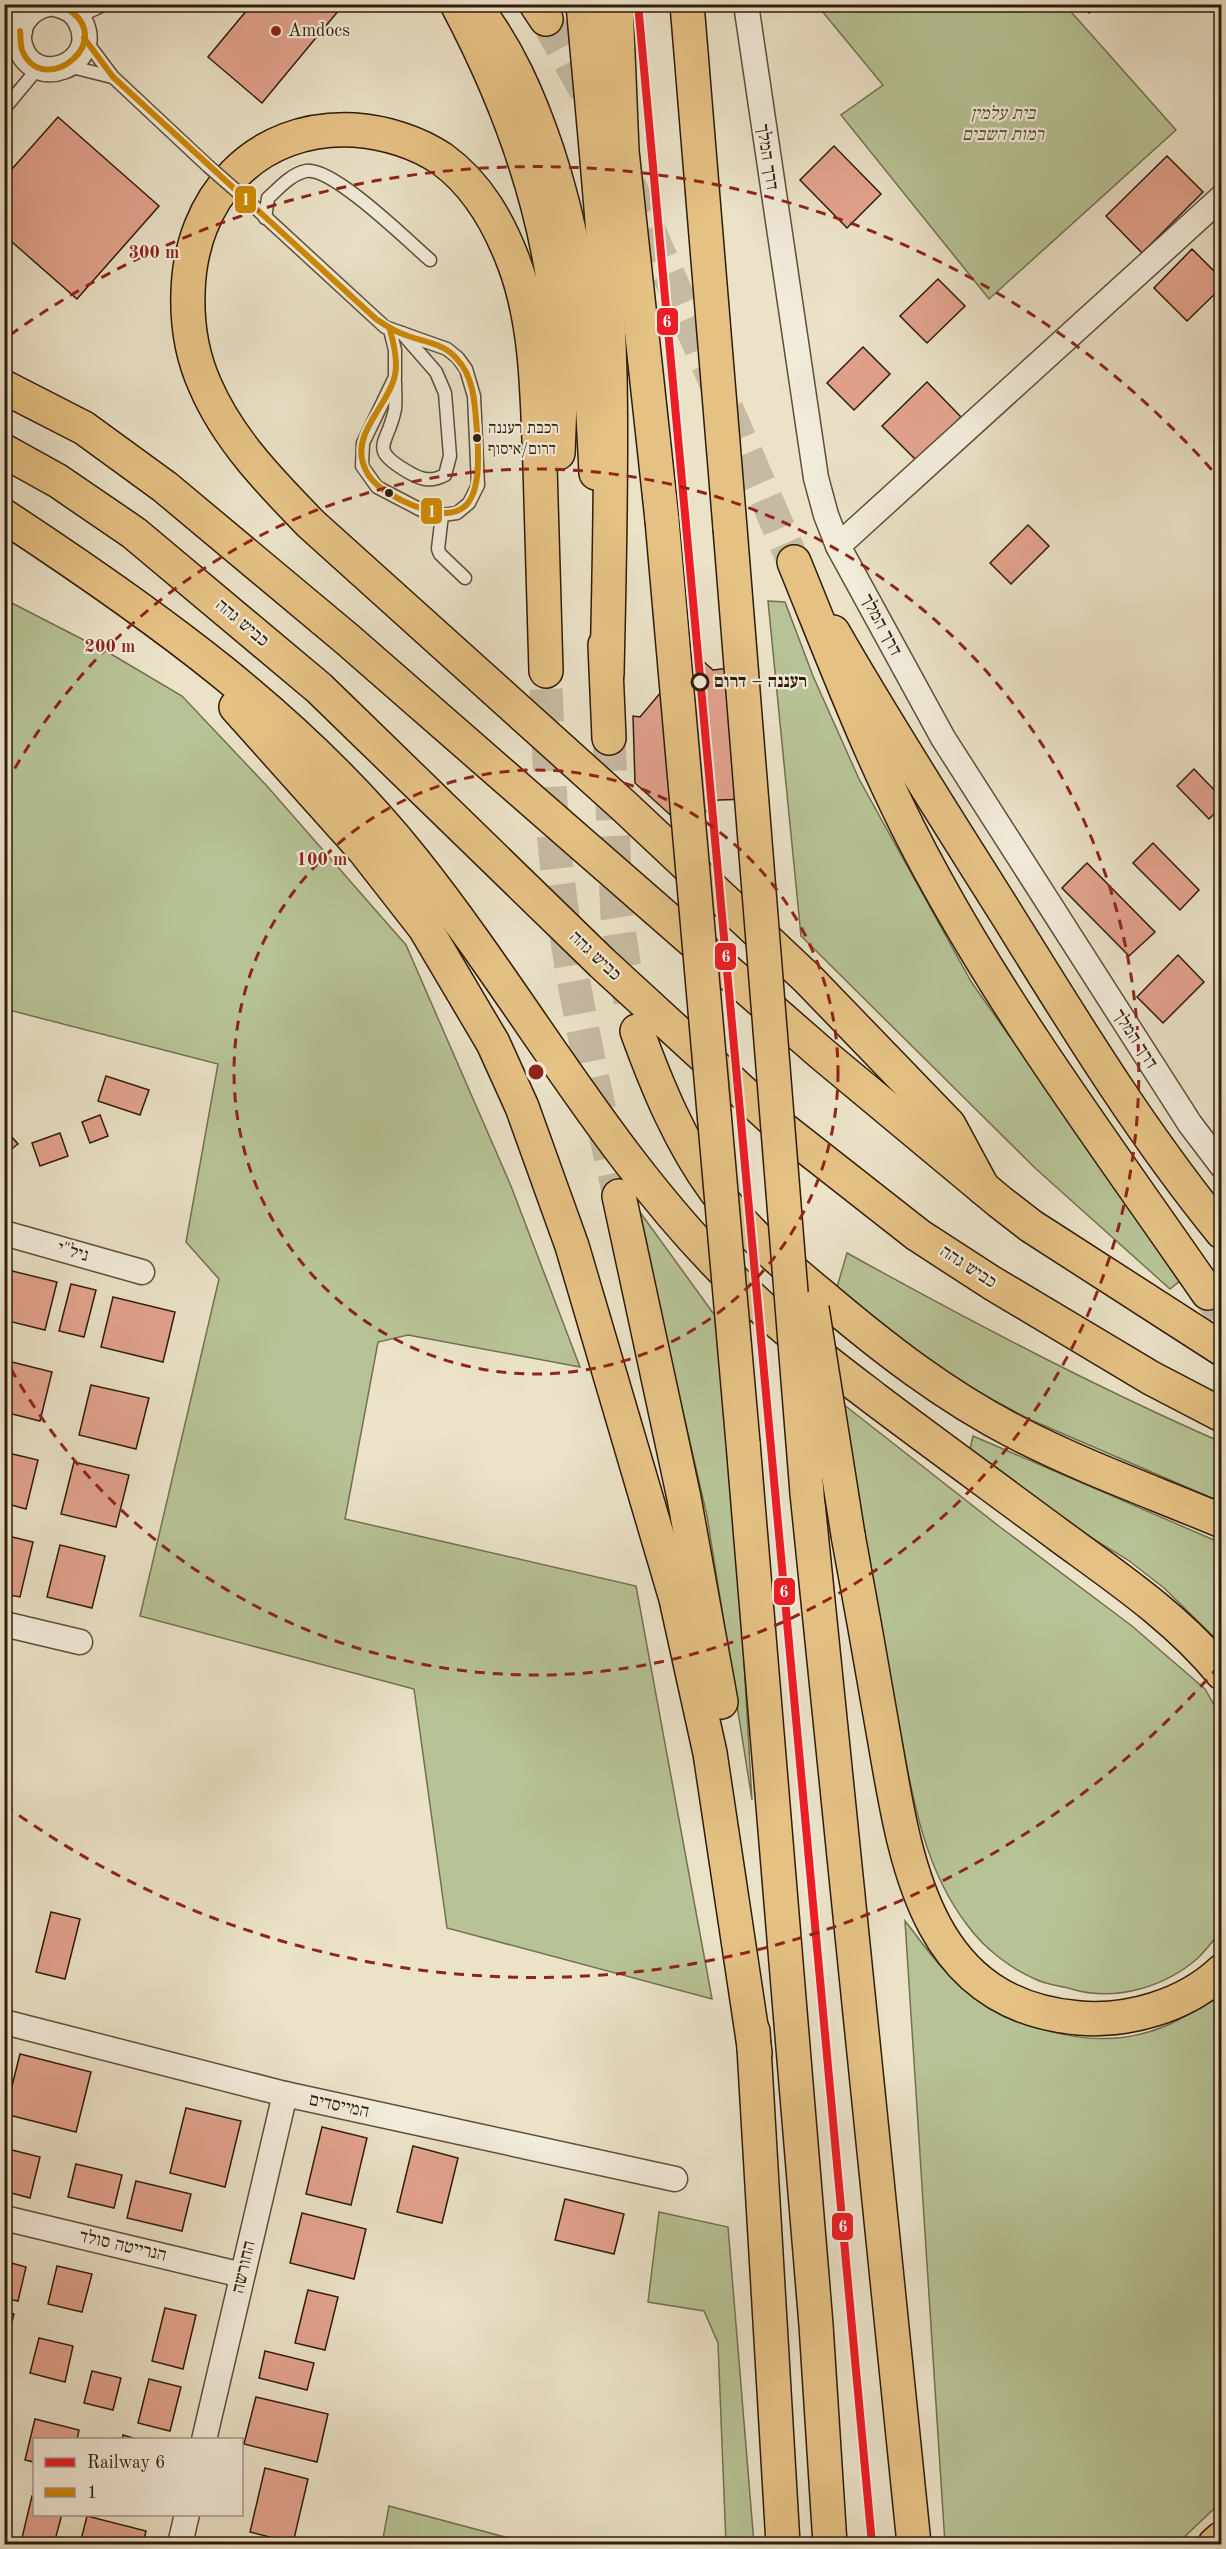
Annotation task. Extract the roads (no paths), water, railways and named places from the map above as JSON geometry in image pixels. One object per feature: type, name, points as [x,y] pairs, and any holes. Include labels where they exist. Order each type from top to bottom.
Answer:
[{"type":"highway","points":[[457,4],[494,82],[523,157],[543,231],[556,309],[561,362],[561,402],[546,680],[538,421],[533,356],[526,312],[515,266],[499,227],[482,198],[441,159],[390,136],[336,129],[284,140],[241,166],[213,201],[193,248],[188,279],[187,310],[196,364],[205,386],[232,433],[269,480],[310,524],[624,806],[808,979],[949,1125],[983,1188]]},
{"type":"highway","points":[[472,4],[501,44],[515,69],[534,114],[562,195],[573,242],[585,318],[592,390],[609,738]]},
{"type":"highway","points":[[583,4],[607,301],[610,375],[611,475],[607,674]]},
{"type":"highway","points":[[616,4],[622,151],[662,520],[816,2325],[830,2544]]},
{"type":"highway","points":[[687,4],[807,1493],[914,2544]]},
{"type":"highway","points":[[4,387],[84,428],[165,487],[347,639],[821,1053],[983,1188],[1031,1226],[1221,1349]]},
{"type":"highway","name":"כביש גהה","points":[[4,451],[58,481],[134,533],[319,688],[602,963],[783,1129],[918,1235],[992,1283],[1151,1378],[1221,1415]]},
{"type":"highway","points":[[4,516],[139,606],[237,683],[305,744],[382,822],[455,915],[629,1161],[688,1234],[726,1274],[796,1337],[853,1382],[1155,1608],[1200,1649],[1221,1673]]},
{"type":"highway","points":[[1208,1293],[975,951],[935,880],[876,760],[793,559],[844,651],[904,750],[1074,1021],[1162,1154],[1221,1232]]},
{"type":"highway","points":[[139,606],[277,752],[364,850],[418,919],[458,981],[493,1044],[522,1107],[572,1246],[654,1520],[689,1652],[710,1753],[755,2053]]},
{"type":"highway","points":[[769,1017],[848,1535],[902,1840],[924,1906],[954,1956],[984,1983],[1012,2000],[1037,2011],[1059,2017],[1116,2018],[1171,2003],[1221,1971]]},
{"type":"highway","points":[[637,1031],[675,1121],[714,1189],[745,1227],[786,1266],[866,1334],[918,1372],[1016,1432],[1072,1460],[1221,1521]]},
{"type":"highway","points":[[618,1196],[684,1497],[722,1704],[737,1827],[755,2053],[783,2544]]},
{"type":"highway","points":[[1215,2544],[1221,2538]]},
{"type":"street","name":"דרך המלך","points":[[746,4],[816,478],[826,515],[838,546],[943,738],[1190,1124],[1221,1166]]},
{"type":"street","points":[[45,5],[70,10],[81,27],[80,53],[67,66],[58,69],[39,67],[25,56],[21,48],[20,31],[24,20],[45,5]]},
{"type":"street","points":[[4,11],[20,31]]},
{"type":"street","points":[[838,546],[1221,197]]},
{"type":"street","name":"ניל\"י","points":[[4,1233],[142,1272]]},
{"type":"street","points":[[4,1624],[80,1642]]},
{"type":"street","name":"המייסדים","points":[[4,2022],[285,2094],[675,2179]]},
{"type":"street","name":"החורשה","points":[[204,2438],[285,2094]]},
{"type":"street","name":"הנרייטה סולד","points":[[4,2218],[242,2275]]},
{"type":"street","points":[[180,2544],[187,2516]]},
{"type":"lane","points":[[105,4],[81,27],[90,49],[113,77],[265,218],[396,331],[436,372],[445,393],[450,456],[445,475],[429,481],[416,477],[393,464],[383,452],[383,442],[394,411],[396,331]]},
{"type":"lane","points":[[67,66],[113,77]]},
{"type":"lane","points":[[4,109],[39,67]]},
{"type":"lane","points":[[265,218],[268,198],[288,179],[305,171],[312,171],[339,182],[430,260]]},
{"type":"lane","points":[[394,376],[363,443],[362,466],[377,487],[421,510],[442,515],[457,513],[464,509],[475,495],[478,485],[474,396],[466,369],[458,358],[437,344],[396,331]]},
{"type":"lane","points":[[442,515],[438,549],[440,554],[465,578]]},
{"type":"tunnel","points":[[546,19],[593,104]]},
{"type":"tunnel","points":[[629,184],[791,556]]},
{"type":"tunnel","points":[[546,689],[550,788],[564,925],[585,1041],[619,1196]]},
{"type":"tunnel","points":[[609,738],[617,916],[630,1002]]},
{"type":"tunnel","points":[[1208,1293],[1222,1313]]},
{"type":"rail line","name":"6","points":[[638,4],[872,2544]]},
{"type":"place","name":"Amdocs","points":[[276,31]]},
{"type":"place","name":"רכבת רעננה דרום/איסוף","points":[[477,438]]},
{"type":"place","name":"רעננה – דרום","points":[[700,682]]},
{"type":"park label","name":"בית עלמין רמות השבים","points":[[1003,124]]}]
